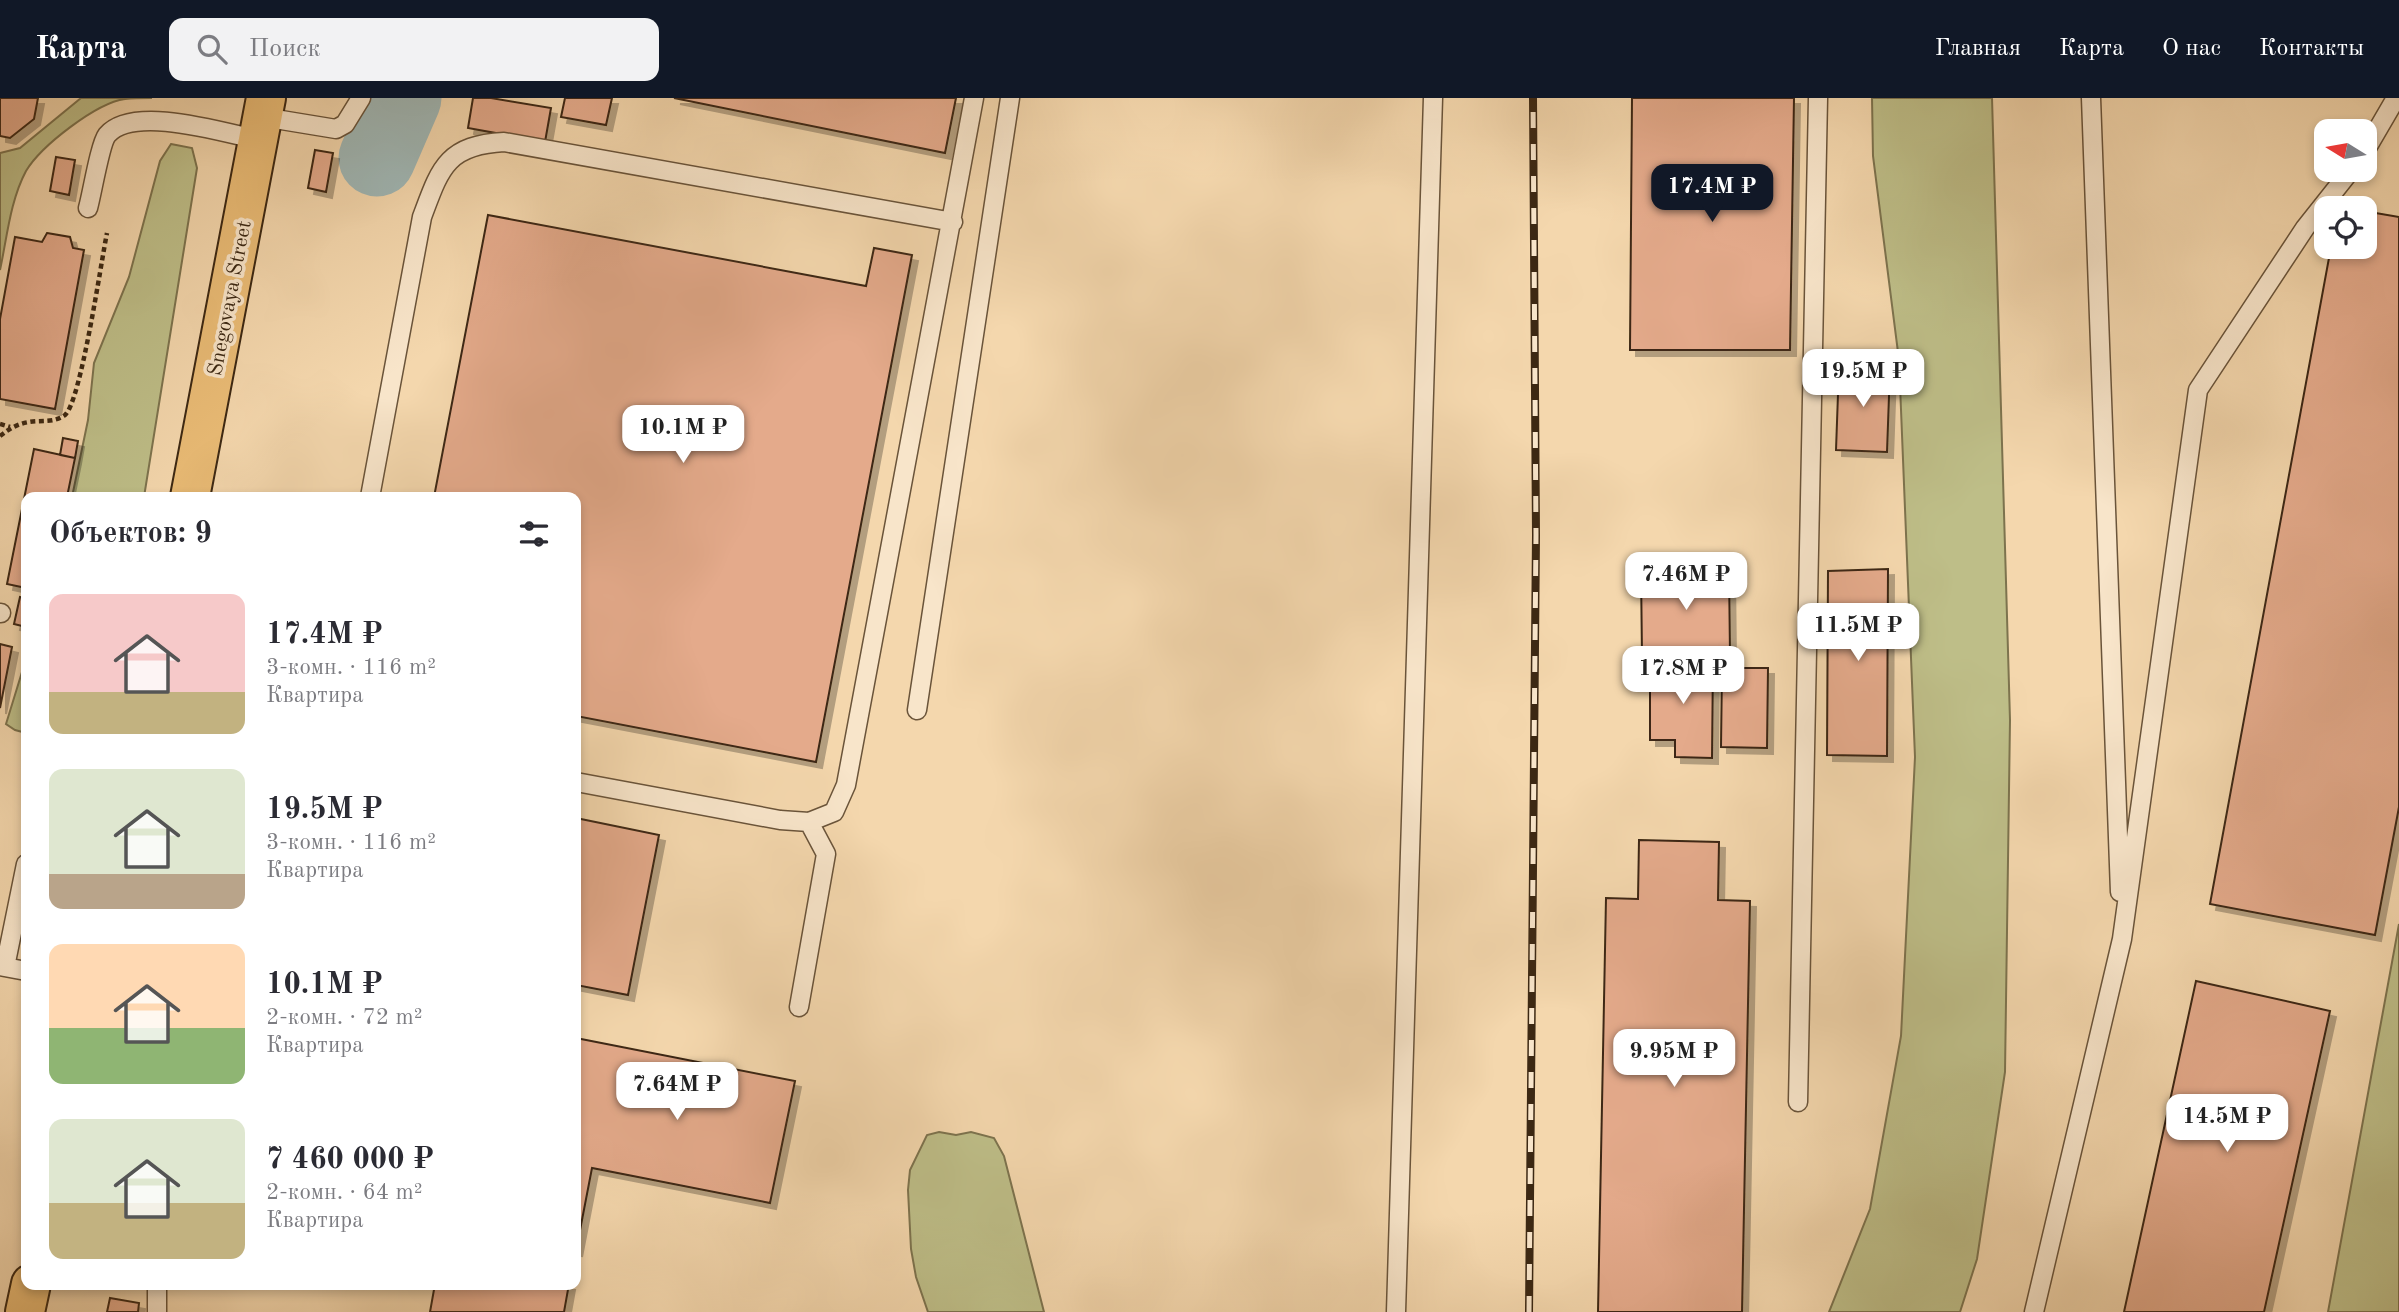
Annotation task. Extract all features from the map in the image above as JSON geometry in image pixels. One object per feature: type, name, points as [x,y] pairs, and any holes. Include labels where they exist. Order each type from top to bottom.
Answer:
[{"type":"main road","name":"Snegovaya Street","points":[[191,492],[263,118]]},
{"type":"main road","points":[[25,1312],[30,1290]]},
{"type":"lane","points":[[89,208],[105,137],[118,125],[134,121],[263,118],[336,129],[345,124],[361,98]]},
{"type":"lane","points":[[581,783],[780,820],[809,822],[834,811],[846,785],[974,98]]},
{"type":"lane","points":[[917,710],[1010,98]]},
{"type":"lane","points":[[1396,1312],[1433,98]]},
{"type":"lane","points":[[1798,1102],[1818,98]]},
{"type":"lane","points":[[2091,98],[2122,939]]},
{"type":"lane","points":[[2377,131],[2396,98]]},
{"type":"lane","points":[[371,492],[422,217],[437,178],[451,158],[482,143],[504,142],[953,222]]},
{"type":"lane","points":[[2034,1312],[2122,939],[2198,390],[2305,228],[2341,182]]},
{"type":"lane","points":[[799,1007],[826,854],[809,822]]},
{"type":"lane","points":[[21,886],[3,966],[21,970]]},
{"type":"lane","points":[[157,1290],[157,1312]]},
{"type":"path","points":[[0,436],[26,422],[61,418],[70,410],[86,344],[108,224]]},
{"type":"path","points":[[0,424],[11,428]]},
{"type":"green space","points":[[81,98],[152,98],[125,99],[99,108],[56,138],[33,161],[16,195],[0,270],[0,153],[20,148]]},
{"type":"green space","points":[[1872,98],[1992,98],[2010,720],[2005,1072],[1977,1259],[1960,1312],[1829,1312],[1870,1209],[1901,1036],[1915,757],[1899,360],[1873,156]]},
{"type":"green space","points":[[171,144],[192,148],[197,168],[145,492],[73,492],[88,420],[94,363],[129,277],[160,161]]},
{"type":"green space","points":[[21,675],[21,732],[6,724]]},
{"type":"green space","points":[[2399,924],[2399,1312],[2328,1312]]},
{"type":"green space","points":[[939,1132],[956,1135],[971,1132],[994,1138],[1004,1156],[1044,1312],[928,1312],[916,1277],[911,1249],[908,1190],[910,1170],[927,1135]]},
{"type":"building","points":[[0,98],[38,98],[34,119],[10,138],[0,136]]},
{"type":"building","points":[[473,98],[491,98],[551,108],[545,142],[468,128]]},
{"type":"building","points":[[565,98],[612,98],[606,125],[561,117]]},
{"type":"building","points":[[674,98],[956,98],[945,153]]},
{"type":"building","points":[[1632,98],[1794,98],[1790,350],[1630,350]]},
{"type":"building","points":[[315,150],[333,153],[326,192],[308,188]]},
{"type":"building","points":[[56,157],[75,160],[69,195],[50,191]]},
{"type":"building","points":[[2377,213],[2399,217],[2399,807],[2375,935],[2210,904],[2329,259],[2377,259]]},
{"type":"building","points":[[488,215],[866,286],[874,248],[912,255],[816,762],[581,717],[581,492],[435,492]]},
{"type":"building","points":[[47,233],[70,237],[73,248],[84,250],[55,409],[0,399],[0,319],[15,237],[42,242]]},
{"type":"building","points":[[1839,366],[1890,368],[1887,452],[1836,450]]},
{"type":"building","points":[[63,438],[78,441],[75,458],[60,455]]},
{"type":"building","points":[[34,449],[75,458],[68,492],[25,492]]},
{"type":"building","points":[[21,514],[21,587],[7,584]]},
{"type":"building","points":[[1729,568],[1730,655],[1642,657],[1641,570]]},
{"type":"building","points":[[1888,569],[1887,756],[1827,755],[1828,571]]},
{"type":"building","points":[[20,597],[21,597],[21,626],[14,624]]},
{"type":"building","points":[[0,644],[12,647],[0,708]]},
{"type":"building","points":[[1650,660],[1713,661],[1712,758],[1675,757],[1675,740],[1650,740]]},
{"type":"building","points":[[1722,668],[1768,668],[1767,748],[1721,747]]},
{"type":"building","points":[[581,819],[659,835],[628,995],[581,986]]},
{"type":"building","points":[[1639,840],[1719,842],[1718,900],[1750,901],[1742,1312],[1598,1312],[1606,898],[1638,899]]},
{"type":"building","points":[[2196,981],[2330,1011],[2264,1312],[2124,1312]]},
{"type":"building","points":[[581,1039],[795,1081],[770,1203],[592,1168],[581,1225]]},
{"type":"building","points":[[434,1290],[568,1290],[564,1312],[430,1312]]},
{"type":"building","points":[[110,1298],[139,1303],[138,1312],[107,1312]]},
{"type":"waterway","points":[[377,158],[403,98]]},
{"type":"railway","points":[[1529,1312],[1536,535],[1533,98]]}]
